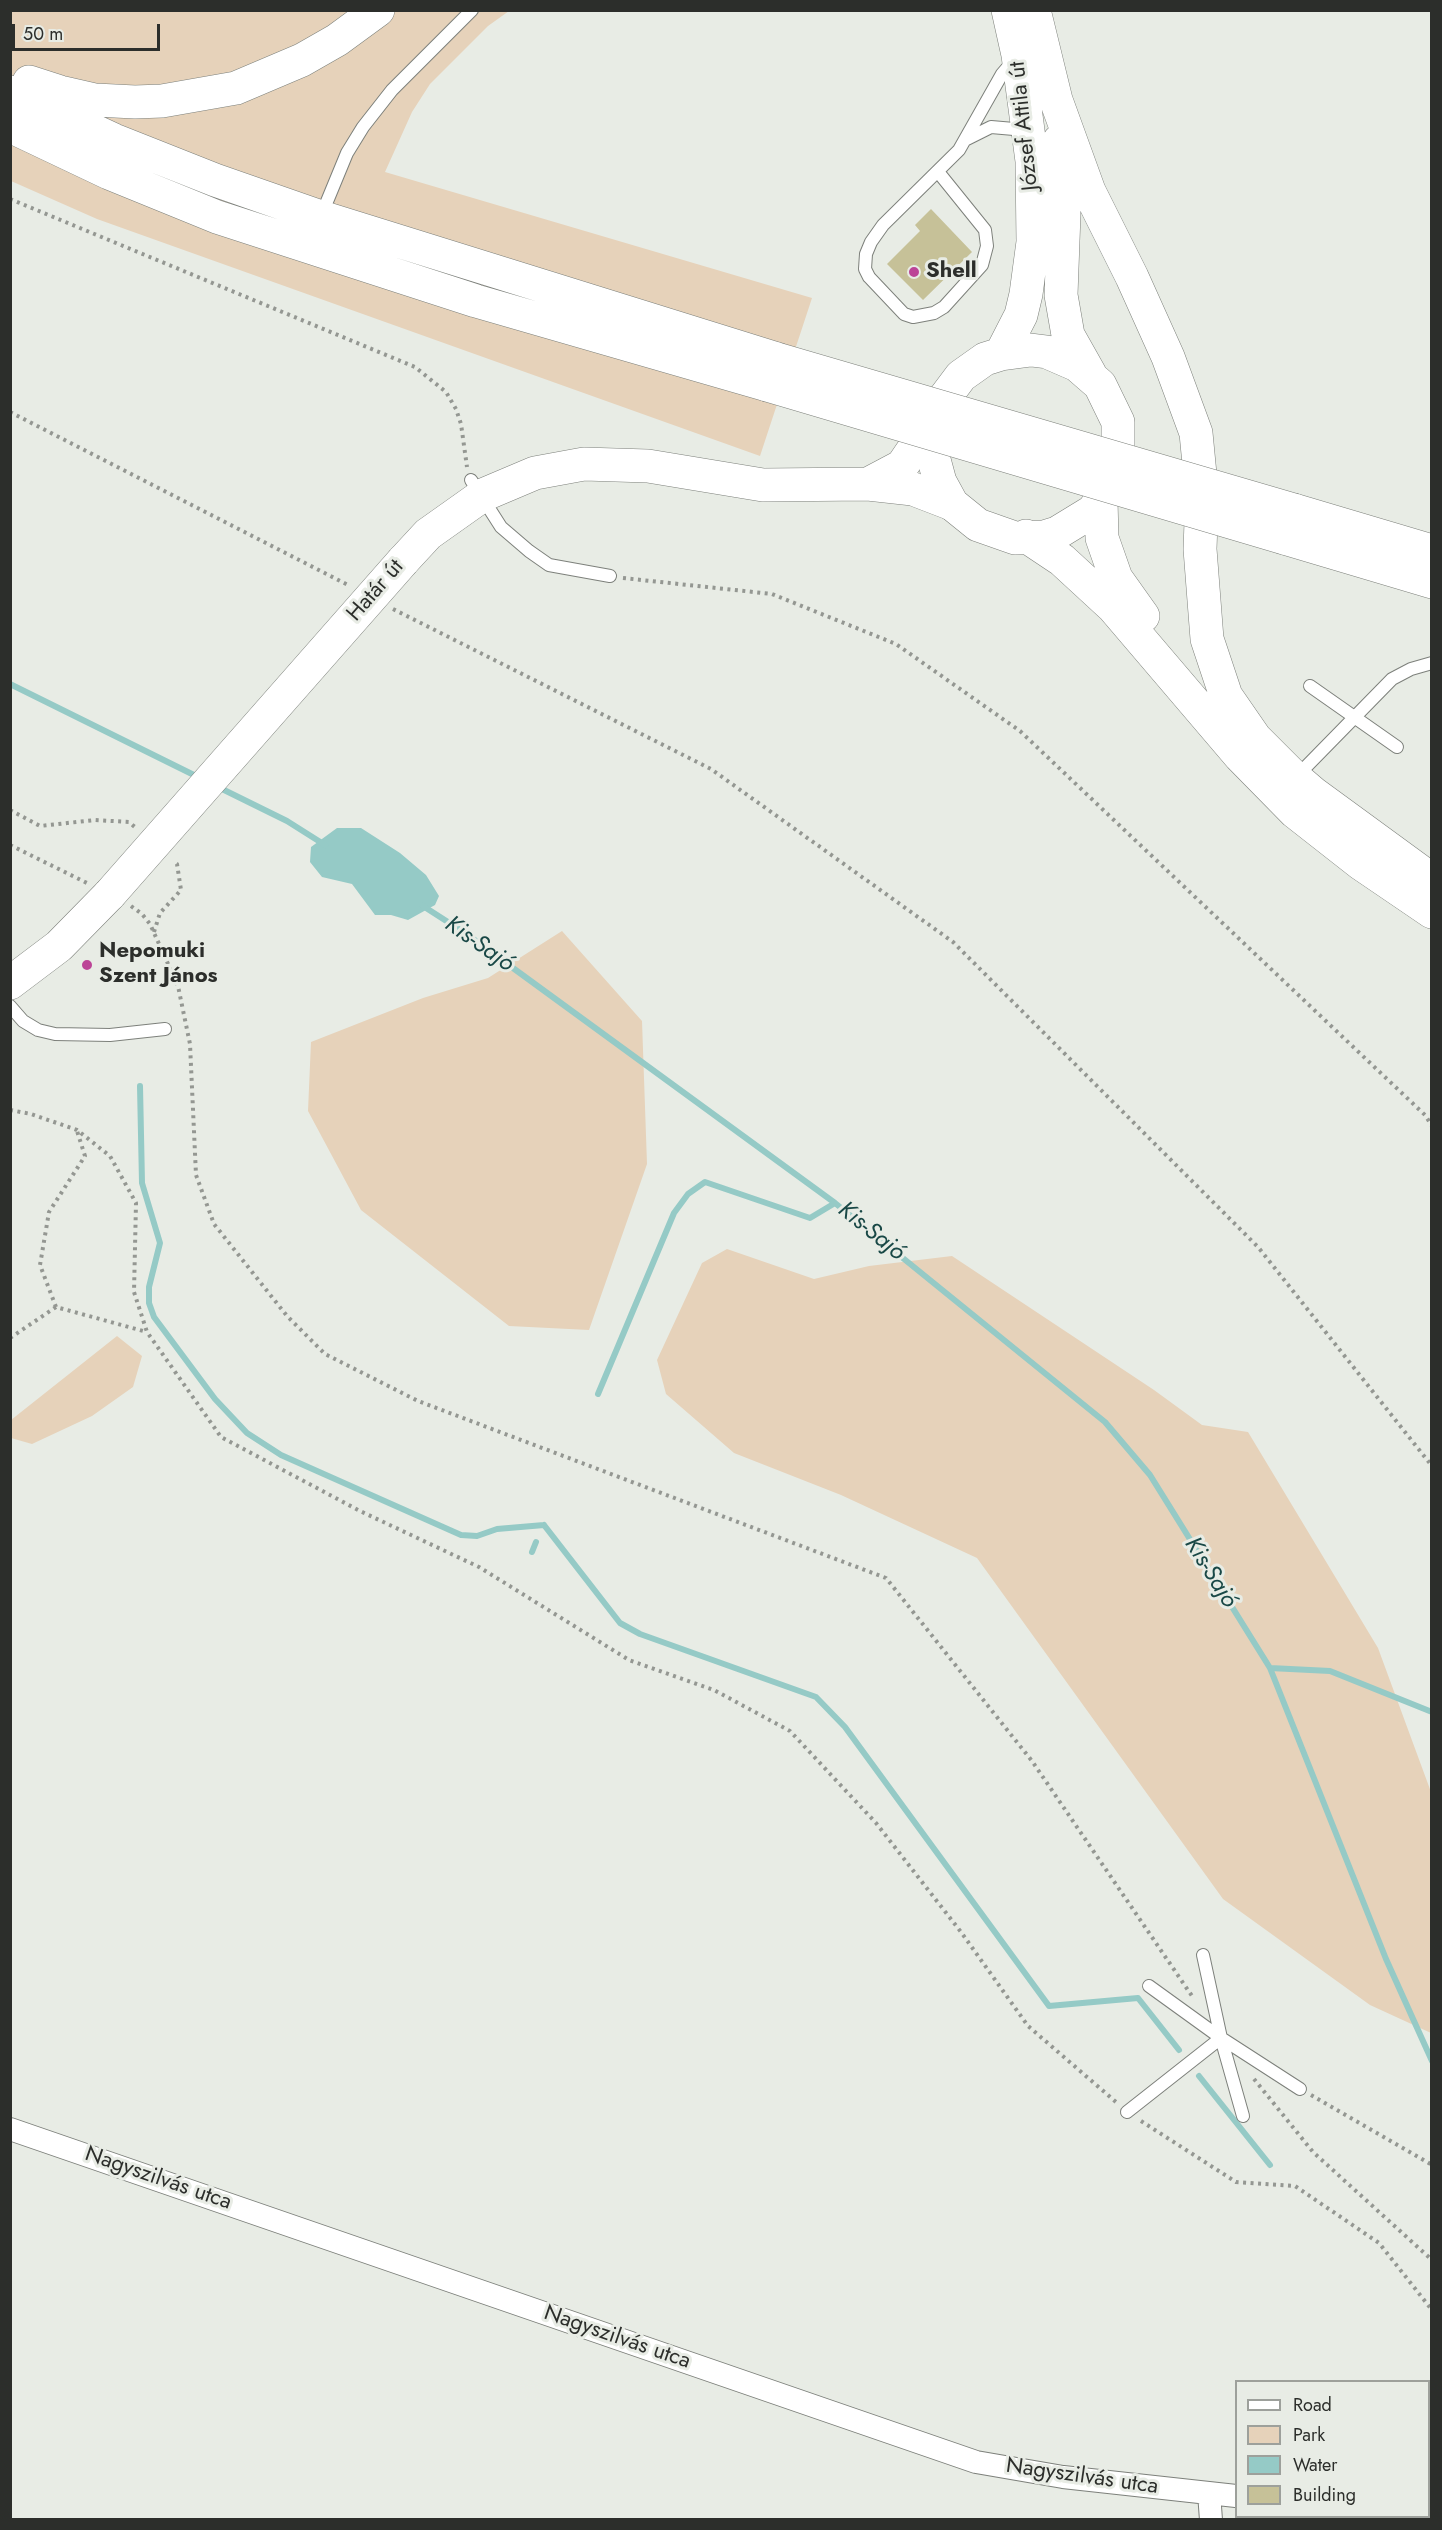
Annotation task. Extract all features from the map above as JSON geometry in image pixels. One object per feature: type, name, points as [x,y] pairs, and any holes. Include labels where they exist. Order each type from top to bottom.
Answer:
[{"type":"main road","points":[[10,75],[60,92],[95,100],[162,101],[236,88],[268,76],[337,40],[378,10]]},
{"type":"main road","name":"József Attila út","points":[[1008,10],[1056,100]]},
{"type":"main road","name":"József Attila út","points":[[1000,354],[1021,315],[1033,242],[1030,138],[1034,10]]},
{"type":"main road","points":[[10,92],[114,140],[215,180],[772,372],[1289,524],[1431,551]]},
{"type":"main road","points":[[1056,100],[1064,214],[1060,295],[1068,335],[1090,376]]},
{"type":"main road","points":[[1056,100],[1089,191],[1132,277],[1168,357],[1196,434],[1202,495],[1200,549],[1206,639],[1226,696],[1255,738],[1295,778]]},
{"type":"main road","points":[[10,126],[109,173],[218,217],[476,301],[772,372]]},
{"type":"main road","points":[[1031,350],[1047,352],[1077,364],[1090,376],[1100,385],[1114,408],[1120,435],[1115,476],[1093,511],[1070,527],[1044,537],[1015,538],[988,530],[968,519],[952,504],[940,482],[933,456],[934,427],[944,400],[961,376],[985,359],[1000,354],[1031,350]]},
{"type":"main road","points":[[868,484],[902,466],[939,413]]},
{"type":"main road","name":"Határ út","points":[[13,992],[73,941],[101,896],[403,561],[477,488],[535,473],[584,464],[648,466],[763,485],[868,484],[913,489],[952,504]]},
{"type":"main road","points":[[1101,500],[1102,538],[1116,578],[1236,728],[1295,778],[1431,880]]},
{"type":"main road","points":[[1289,524],[1431,582]]},
{"type":"main road","points":[[1026,536],[1062,560],[1113,607],[1240,756],[1295,812],[1360,863],[1431,912]]},
{"type":"street","name":"Nagyszilvás utca","points":[[10,2129],[976,2462],[1063,2477],[1235,2496]]},
{"type":"street","points":[[1209,2493],[1211,2520]]},
{"type":"lane","points":[[321,217],[347,153],[363,127],[392,90],[472,10]]},
{"type":"lane","points":[[939,173],[985,230],[987,246],[982,265],[944,307],[934,313],[913,317],[904,314],[869,277],[865,269],[866,254],[871,242],[884,225],[939,173],[967,139],[996,83],[1031,53]]},
{"type":"lane","points":[[967,139],[991,127],[1014,129],[1030,138]]},
{"type":"lane","points":[[477,488],[501,527],[549,565],[610,576]]},
{"type":"lane","points":[[1295,778],[1392,679],[1411,669],[1431,663]]},
{"type":"lane","points":[[1310,686],[1397,747]]},
{"type":"lane","points":[[27,952],[73,941]]},
{"type":"lane","points":[[10,1006],[23,1021],[38,1030],[55,1034],[110,1035],[165,1029]]},
{"type":"lane","points":[[1203,1955],[1221,2038],[1243,2116]]},
{"type":"lane","points":[[1149,1986],[1221,2038],[1300,2089]]},
{"type":"lane","points":[[1127,2112],[1221,2038]]},
{"type":"path","points":[[10,199],[415,367],[446,392],[456,409],[477,488]]},
{"type":"path","points":[[10,412],[360,591]]},
{"type":"path","points":[[610,576],[772,594],[896,644],[1020,731],[1416,1107],[1431,1126]]},
{"type":"path","points":[[390,607],[711,769],[953,942],[1258,1247],[1431,1466]]},
{"type":"path","points":[[10,845],[101,896],[142,914],[150,924],[178,986],[190,1044],[196,1175],[214,1224],[287,1316],[325,1354],[418,1401],[886,1578],[1032,1761],[1194,1999]]},
{"type":"path","points":[[10,1110],[31,1114],[77,1130],[110,1156],[136,1203],[134,1292],[147,1332],[221,1437],[360,1511],[479,1567],[629,1660],[714,1690],[790,1731],[876,1823],[961,1932],[1028,2026],[1127,2112],[1236,2182],[1295,2186],[1379,2243],[1431,2310]]},
{"type":"path","points":[[56,1307],[40,1265],[49,1212],[85,1156],[77,1130]]},
{"type":"path","points":[[10,1338],[56,1307],[147,1332]]},
{"type":"path","points":[[1249,2073],[1314,2152],[1431,2260]]},
{"type":"path","points":[[1300,2089],[1431,2165]]},
{"type":"green space","points":[[11,11],[509,11],[488,26],[430,84],[412,112],[385,172],[812,298],[760,456],[97,219],[11,181]]},
{"type":"green space","points":[[562,931],[642,1021],[647,1164],[589,1330],[509,1326],[361,1210],[308,1111],[311,1042],[423,998],[488,978]]},
{"type":"green space","points":[[727,1249],[814,1279],[869,1266],[952,1256],[1154,1390],[1202,1425],[1248,1432],[1378,1648],[1431,1792],[1431,2033],[1370,2005],[1223,1899],[977,1558],[841,1495],[734,1453],[666,1394],[657,1360],[702,1263]]},
{"type":"green space","points":[[117,1336],[142,1356],[133,1387],[92,1416],[32,1444],[11,1438],[11,1420]]},
{"type":"water","points":[[337,828],[361,828],[400,853],[426,875],[439,896],[435,905],[408,920],[391,915],[375,915],[352,884],[322,877],[310,862],[311,847]]},
{"type":"building","points":[[931,209],[972,252],[923,300],[887,264],[920,231],[915,225]]},
{"type":"waterway","name":"Kis-Sajó","points":[[10,684],[198,777]]},
{"type":"waterway","name":"Kis-Sajó","points":[[218,787],[287,821],[325,845]]},
{"type":"waterway","name":"Kis-Sajó","points":[[423,906],[465,933],[835,1203],[1105,1422],[1150,1475],[1270,1668],[1386,1959],[1432,2061]]},
{"type":"waterway","points":[[140,1086],[142,1183],[160,1243],[149,1287],[149,1303],[154,1317],[215,1399],[247,1433],[281,1455],[461,1535],[477,1536],[497,1529],[544,1525]]},
{"type":"waterway","points":[[598,1394],[674,1213],[688,1194],[705,1182],[810,1218],[835,1203]]},
{"type":"waterway","points":[[544,1525],[620,1623],[640,1634],[816,1697],[845,1727],[1049,2006],[1138,1998],[1179,2050]]},
{"type":"waterway","points":[[532,1552],[536,1542]]},
{"type":"waterway","points":[[1270,1668],[1330,1671],[1432,1712]]},
{"type":"waterway","points":[[1199,2076],[1270,2165]]},
{"type":"place","name":"Shell","points":[[914,272]]},
{"type":"place","name":"Nepomuki Szent János","points":[[87,965]]}]
